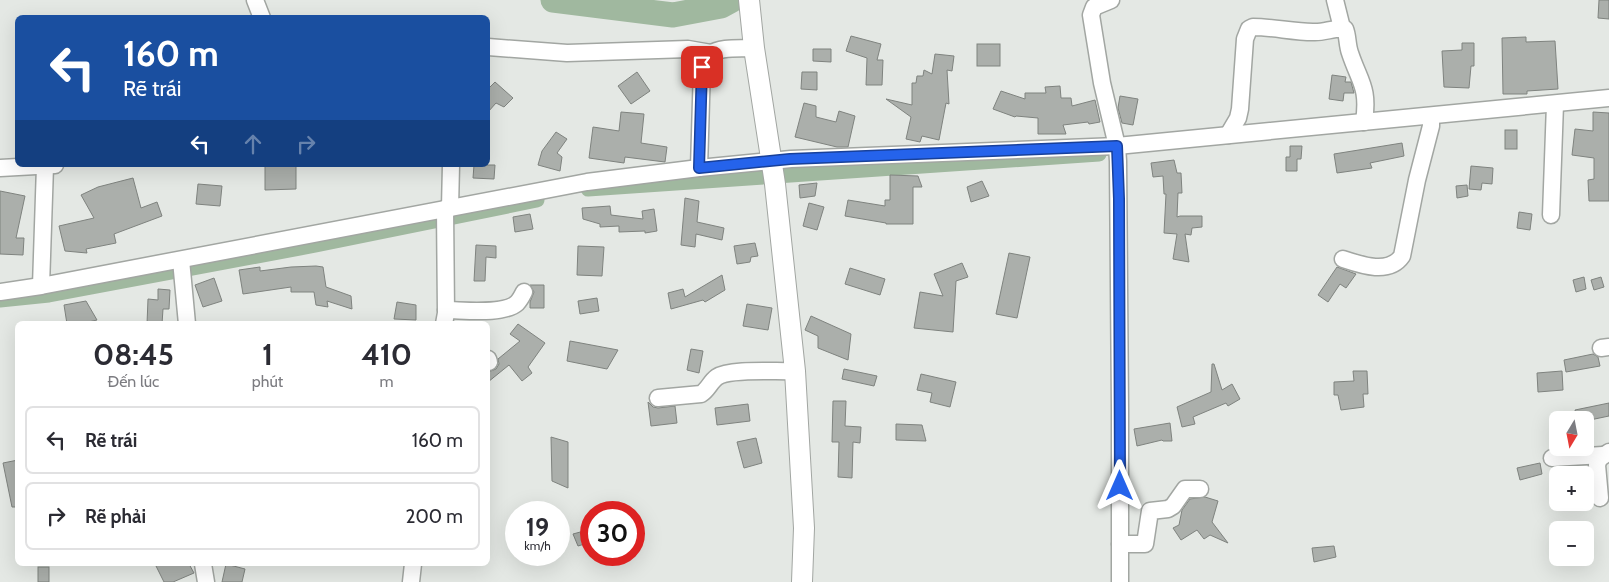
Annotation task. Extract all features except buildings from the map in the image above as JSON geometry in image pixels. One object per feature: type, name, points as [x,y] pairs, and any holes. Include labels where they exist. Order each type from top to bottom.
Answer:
[{"type":"street","points":[[255,0],[261,15]]},
{"type":"street","points":[[1111,0],[1094,6],[1090,15],[1102,83],[1118,154],[1120,582]]},
{"type":"street","points":[[1336,0],[1342,28],[1346,31],[1348,50],[1364,86],[1366,108],[1364,122]]},
{"type":"street","points":[[750,7],[754,48],[775,184],[795,371],[804,528],[802,582]]},
{"type":"street","points":[[1228,135],[1238,118],[1240,109],[1245,39],[1249,30],[1253,27],[1264,27],[1314,32],[1342,28]]},
{"type":"street","points":[[490,47],[567,53],[688,49],[711,53],[729,49],[754,48]]},
{"type":"street","points":[[699,168],[702,67],[705,59],[711,53]]},
{"type":"street","points":[[0,292],[181,260],[586,182],[699,168],[771,162],[1118,154],[1228,135],[1364,122],[1430,120],[1555,107],[1609,98]]},
{"type":"street","points":[[1551,215],[1555,107]]},
{"type":"street","points":[[1343,259],[1361,265],[1384,267],[1398,261],[1402,256],[1430,120]]},
{"type":"street","points":[[0,168],[25,167]]},
{"type":"street","points":[[41,286],[50,167]]},
{"type":"street","points":[[451,167],[445,228],[445,317],[477,317],[501,310],[518,302],[524,292]]},
{"type":"street","points":[[181,260],[187,321]]},
{"type":"street","points":[[658,398],[701,394],[706,391],[717,377],[735,372],[795,371]]},
{"type":"street","points":[[1552,458],[1606,454]]},
{"type":"street","points":[[1600,498],[1597,465],[1599,459],[1606,454]]},
{"type":"street","points":[[1120,544],[1145,544],[1150,511],[1168,509],[1173,506],[1185,489],[1200,489]]},
{"type":"street","points":[[203,566],[206,582]]},
{"type":"street","points":[[411,582],[414,566]]},
{"type":"waterway","points":[[553,0],[673,15],[721,6],[732,0]]},
{"type":"waterway","points":[[588,189],[1099,154]]},
{"type":"waterway","points":[[0,300],[49,295],[316,245],[537,200]]},
{"type":"route","points":[[702,67],[699,168],[790,159],[1117,146],[1119,199],[1120,486]]}]
